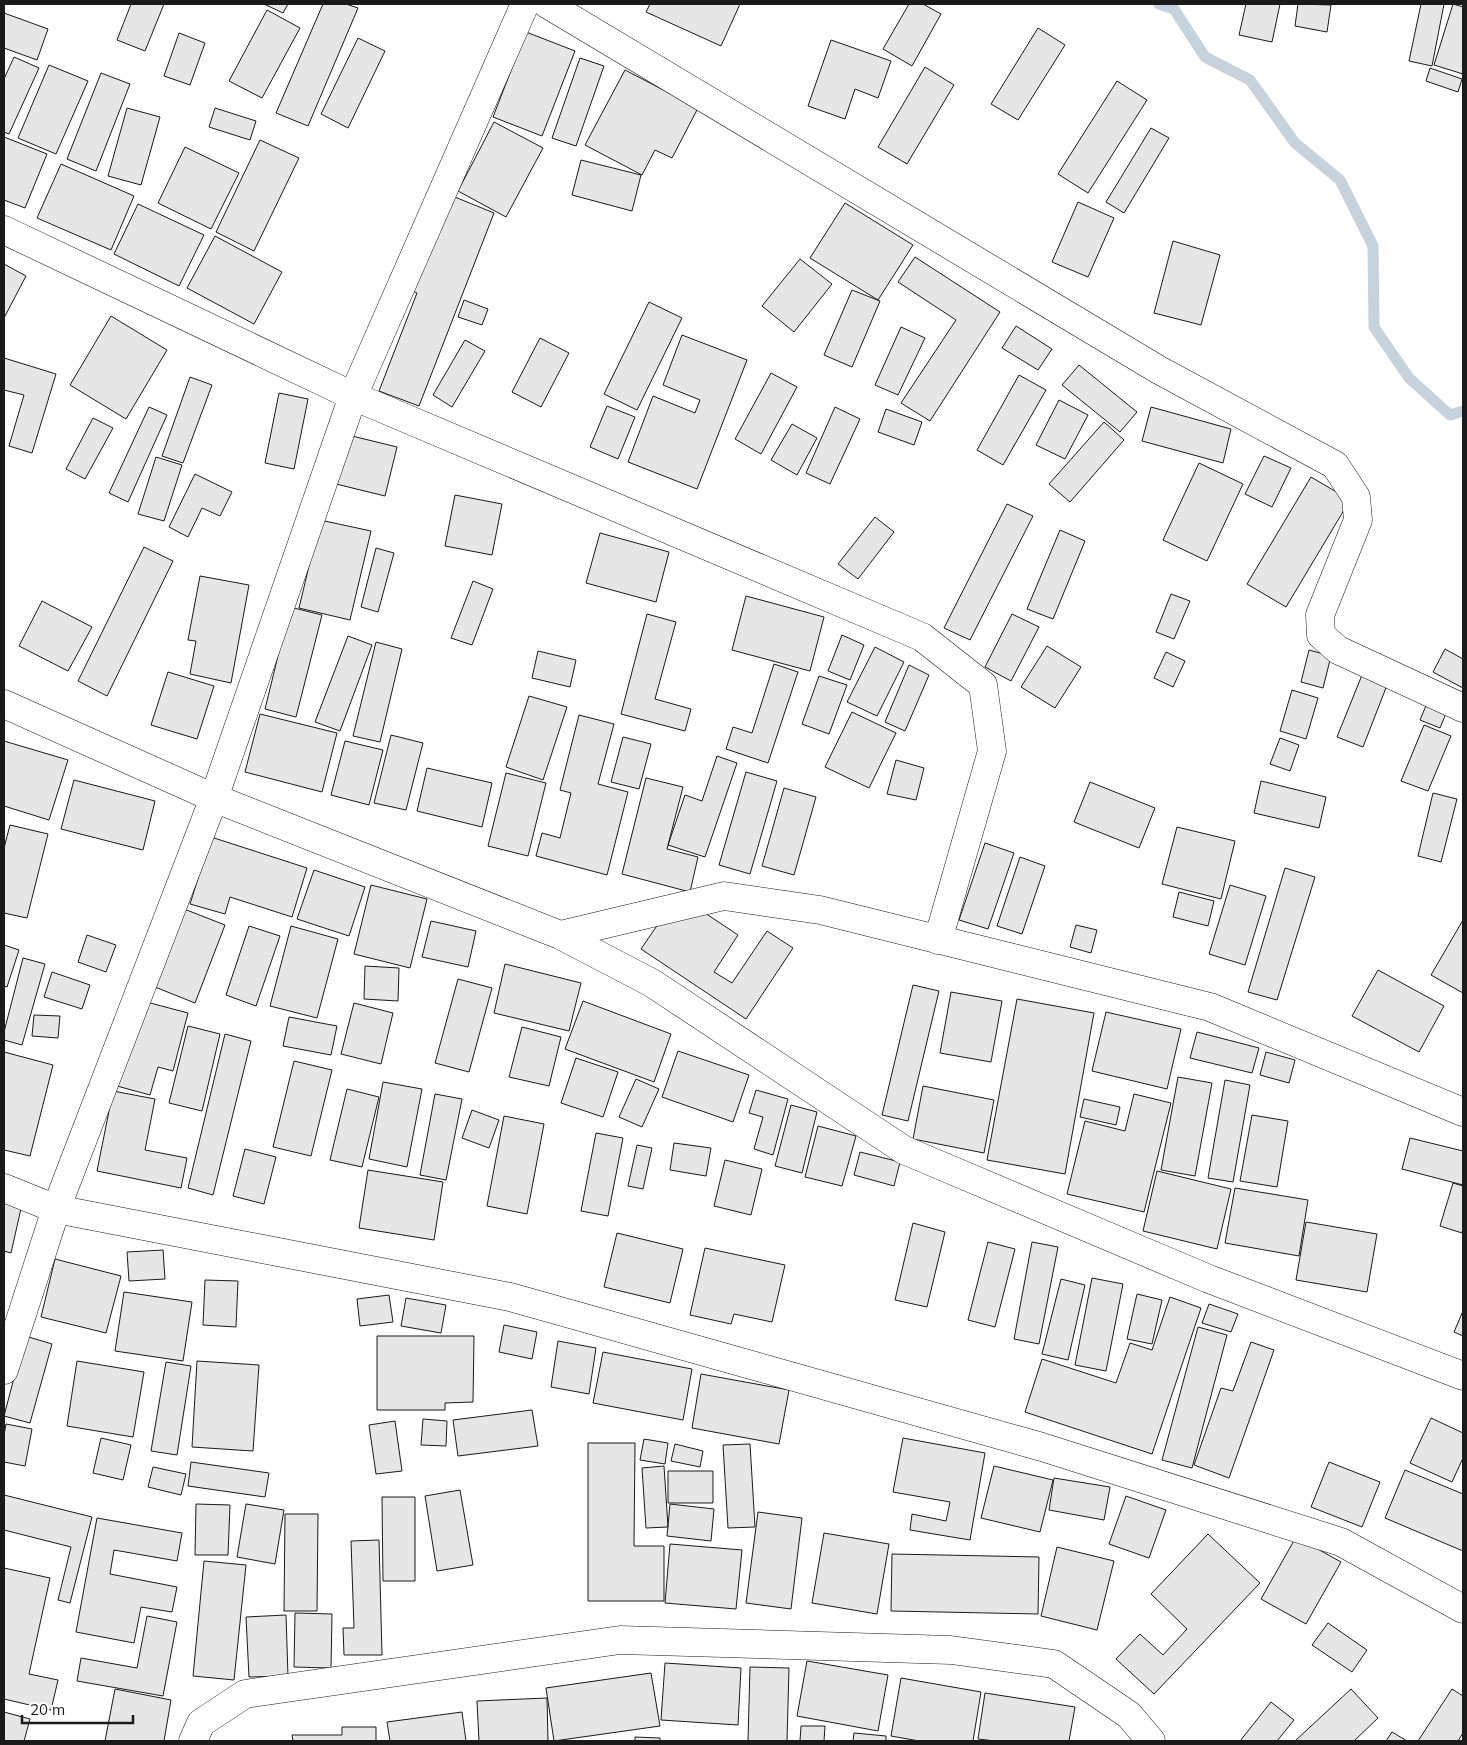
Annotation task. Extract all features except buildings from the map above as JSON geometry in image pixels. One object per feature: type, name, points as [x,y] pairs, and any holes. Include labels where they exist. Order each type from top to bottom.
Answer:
[{"type":"street","points":[[4,1370],[56,1209],[214,798],[354,396],[525,4]]},
{"type":"street","points":[[547,4],[1159,370],[1335,465],[1356,497],[1358,520],[1320,615],[1321,635],[1338,650],[1463,708]]},
{"type":"street","points":[[4,230],[354,396],[922,638],[983,685],[992,751],[938,940]]},
{"type":"street","points":[[4,704],[214,798],[560,935],[652,983],[904,1150],[1209,1279],[1463,1376]]},
{"type":"street","points":[[560,935],[724,896],[820,910],[1210,1007],[1463,1112]]},
{"type":"street","points":[[4,1188],[56,1209],[510,1296],[1032,1444],[1341,1542],[1463,1609]]},
{"type":"street","points":[[193,1741],[201,1723],[244,1694],[620,1640],[951,1650],[1054,1664],[1129,1716],[1151,1741]]},
{"type":"waterway","points":[[1159,4],[1174,9],[1205,57],[1250,80],[1295,143],[1340,180],[1373,246],[1374,327],[1409,378],[1450,415],[1463,411]]}]
